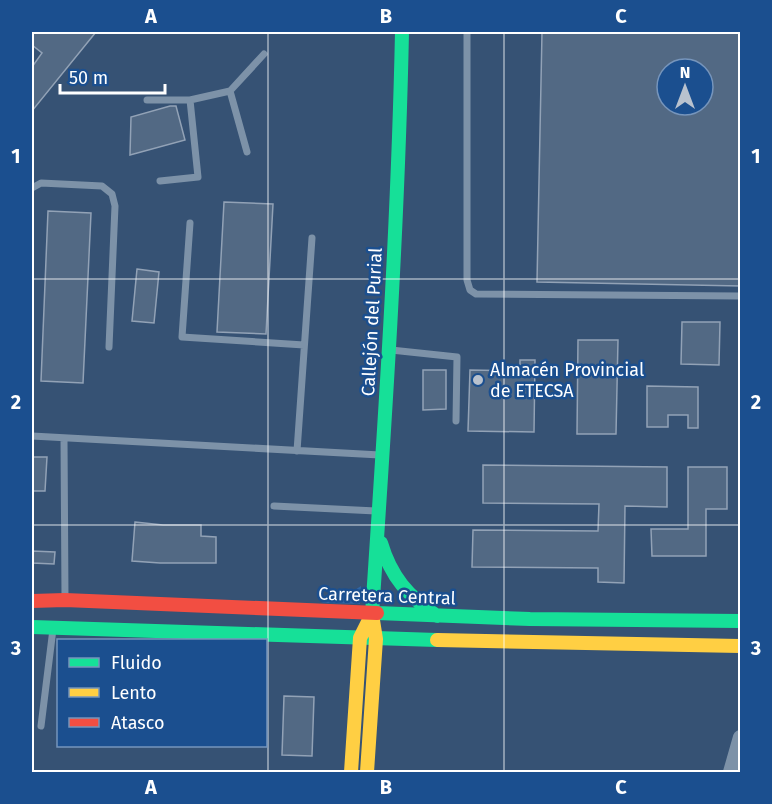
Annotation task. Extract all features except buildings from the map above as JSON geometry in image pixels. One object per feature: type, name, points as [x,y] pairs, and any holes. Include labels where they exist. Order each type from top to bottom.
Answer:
[{"type":"main road","name":"Callejón del Purial","points":[[372,614],[400,140],[402,32]]},
{"type":"main road","points":[[378,532],[384,556],[398,582],[418,604],[437,616]]},
{"type":"main road","name":"Carretera Central","points":[[32,601],[65,600],[530,619],[741,621]]},
{"type":"main road","points":[[53,627],[65,600]]},
{"type":"main road","points":[[351,772],[360,638],[372,614]]},
{"type":"main road","points":[[367,772],[376,639],[372,614]]},
{"type":"main road","points":[[32,627],[376,639],[741,646]]},
{"type":"street","points":[[730,772],[741,737]]},
{"type":"lane","points":[[467,32],[466,280],[470,290],[476,294],[741,296]]},
{"type":"lane","points":[[147,100],[189,100],[230,91],[264,54]]},
{"type":"lane","points":[[230,91],[246,152]]},
{"type":"lane","points":[[160,181],[198,177],[189,100]]},
{"type":"lane","points":[[32,188],[41,183],[102,186],[112,194],[115,206],[109,347]]},
{"type":"lane","points":[[189,223],[182,337],[304,345]]},
{"type":"lane","points":[[297,451],[312,238]]},
{"type":"lane","points":[[389,350],[457,357],[456,421]]},
{"type":"lane","points":[[32,436],[383,456]]},
{"type":"lane","points":[[64,438],[65,600]]},
{"type":"lane","points":[[274,506],[379,512]]},
{"type":"lane","points":[[41,726],[53,627]]},
{"type":"shaded area","points":[[361,586],[360,604],[321,603],[350,593]]},
{"type":"traffic: fast","points":[[372,614],[394,250],[402,32]]},
{"type":"traffic: fast","points":[[381,543],[395,576],[417,601],[437,616]]},
{"type":"traffic: fast","points":[[377,613],[530,619],[740,621]]},
{"type":"traffic: fast","points":[[32,627],[437,640]]},
{"type":"traffic: slow","points":[[351,772],[360,638],[372,614],[376,639],[367,772]]},
{"type":"traffic: slow","points":[[437,640],[740,646]]},
{"type":"traffic: jam","points":[[32,601],[65,600],[377,613]]},
{"type":"place","name":"Almacén Provincial de ETECSA","points":[[478,380]]}]
